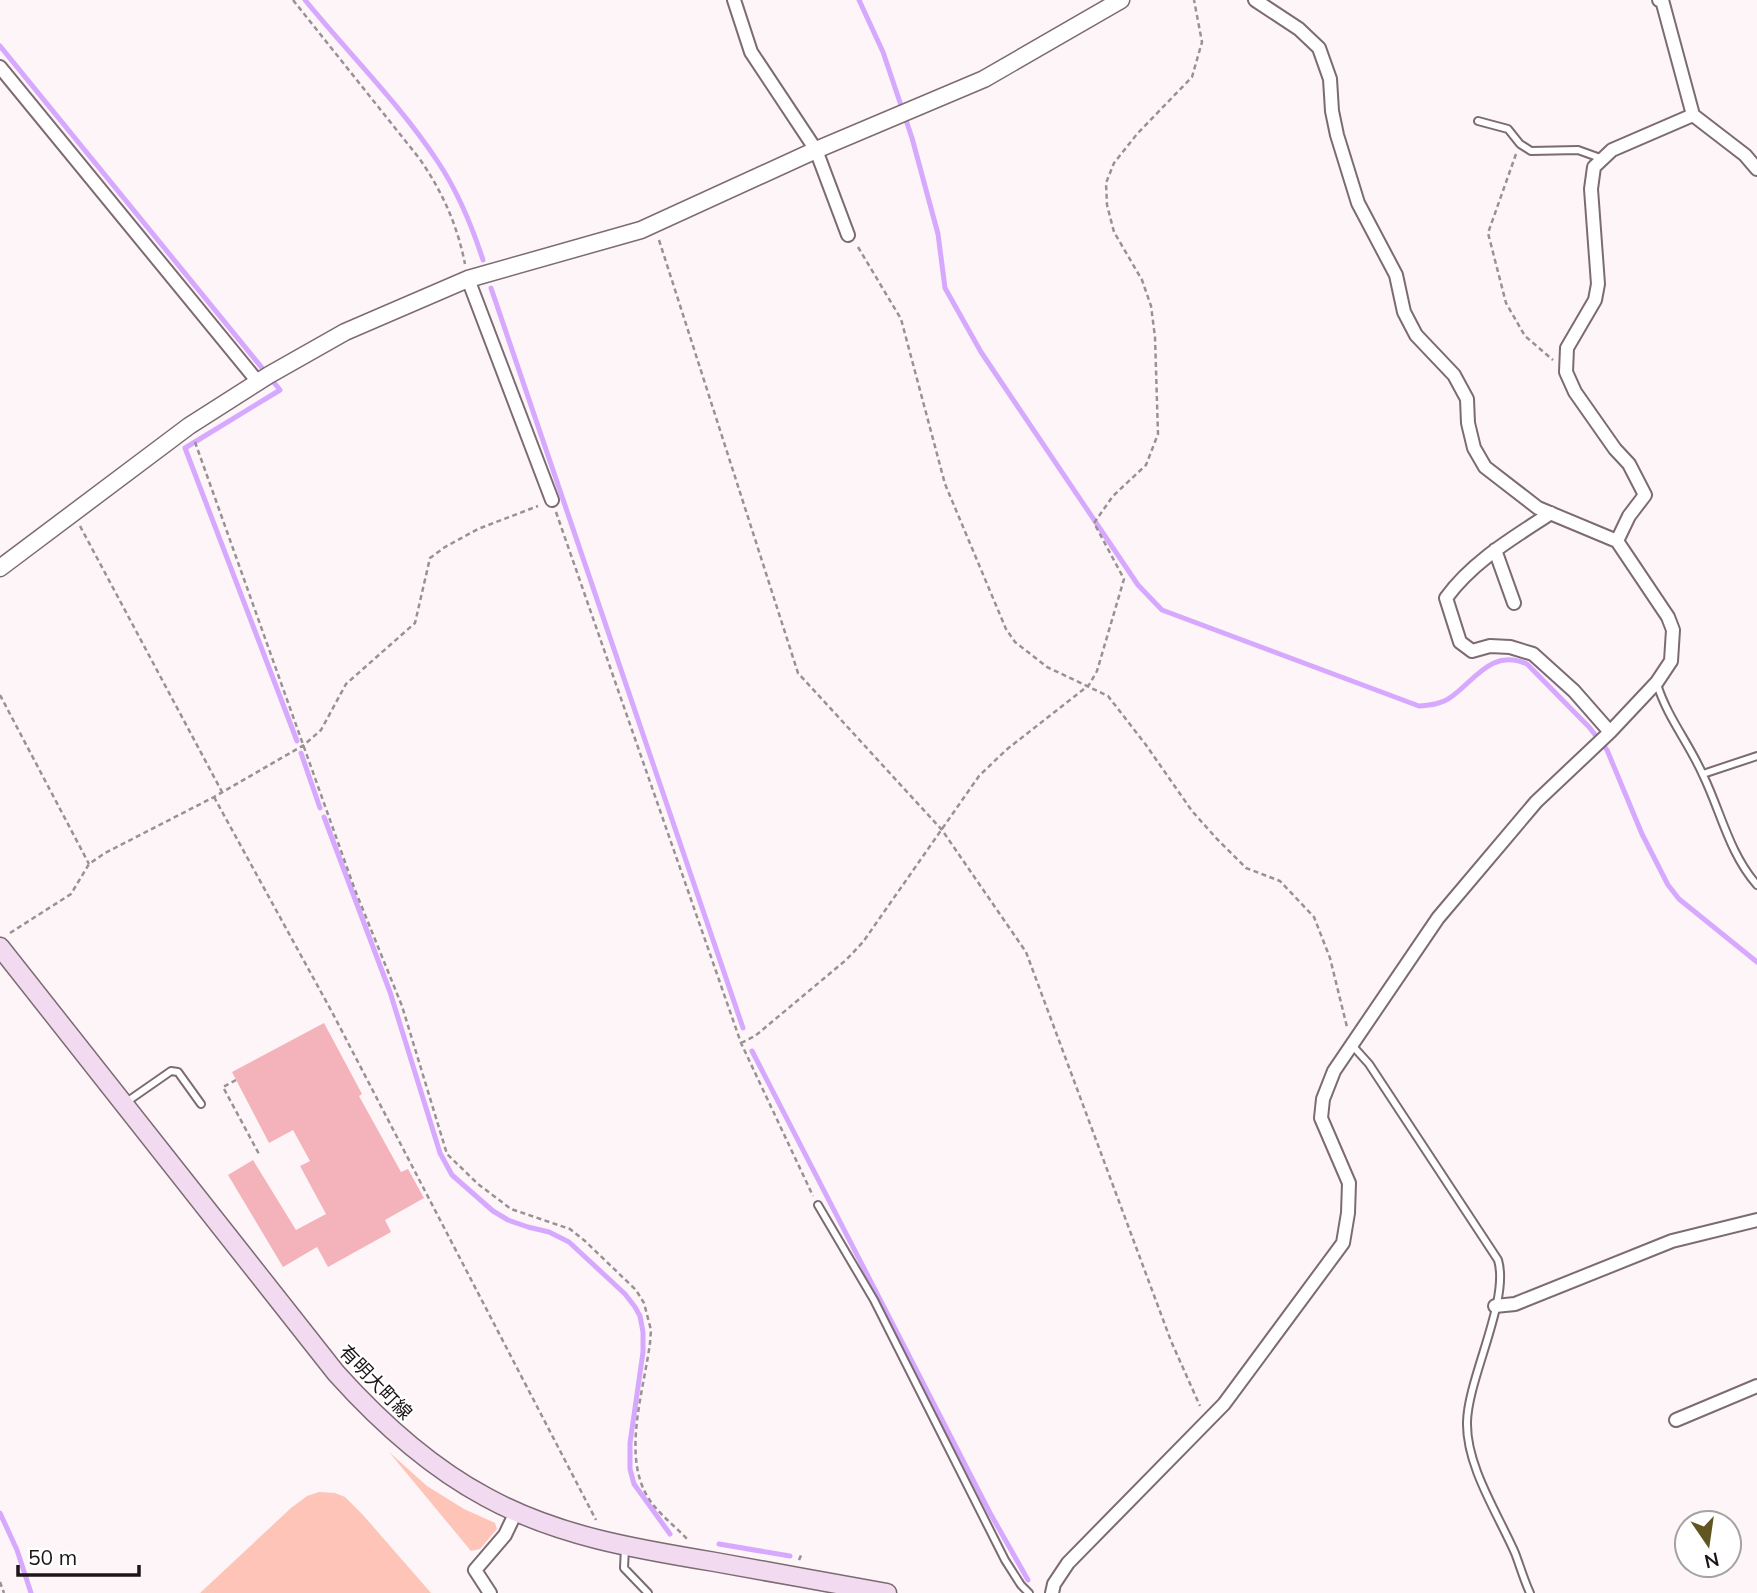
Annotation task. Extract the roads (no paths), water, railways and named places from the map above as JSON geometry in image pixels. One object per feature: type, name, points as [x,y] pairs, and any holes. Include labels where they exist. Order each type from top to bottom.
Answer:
[{"type":"main road","name":"有明大町線","points":[[5,940],[124,1104],[336,1373],[366,1406],[436,1466],[516,1512],[578,1535],[625,1546],[887,1593]]},
{"type":"street","points":[[734,0],[751,52],[816,150],[848,235]]},
{"type":"street","points":[[0,568],[189,426],[345,332],[468,279],[641,230],[816,150],[984,79],[1121,0]]},
{"type":"street","points":[[1052,1593],[1054,1584],[1068,1563],[1224,1404],[1343,1243],[1349,1183],[1321,1118],[1323,1099],[1334,1071],[1351,1044],[1438,918],[1536,802],[1610,732],[1657,682],[1671,661],[1673,630],[1668,617],[1617,541],[1538,508],[1485,467],[1474,448],[1468,423],[1467,399],[1454,375],[1416,335],[1404,312],[1396,275],[1358,203],[1337,135],[1330,79],[1319,48],[1300,29],[1255,0]]},
{"type":"street","points":[[1660,0],[1693,115],[1745,155],[1757,169]]},
{"type":"street","points":[[0,67],[258,382]]},
{"type":"street","points":[[1617,541],[1629,516],[1645,495],[1629,464],[1615,449],[1576,392],[1566,372],[1567,348],[1595,300],[1598,284],[1591,189],[1594,167],[1612,150],[1693,115]]},
{"type":"street","points":[[468,279],[552,500]]},
{"type":"street","points":[[1551,513],[1495,550],[1455,584],[1446,598],[1460,642],[1472,651],[1490,646],[1510,647],[1533,654],[1573,691],[1610,732]]},
{"type":"street","points":[[1495,550],[1514,603]]},
{"type":"street","points":[[1495,1307],[1515,1304],[1672,1241],[1757,1220]]},
{"type":"street","points":[[1676,1420],[1757,1387]]},
{"type":"street","points":[[490,1593],[475,1570],[505,1535],[516,1512]]},
{"type":"lane","points":[[1478,121],[1508,129],[1520,144],[1531,151],[1578,150],[1603,159]]},
{"type":"lane","points":[[1657,682],[1664,706],[1703,774],[1727,836],[1757,886]]},
{"type":"lane","points":[[1703,774],[1757,756]]},
{"type":"lane","points":[[1351,1044],[1370,1064],[1493,1251],[1499,1266],[1495,1307],[1469,1406],[1468,1439],[1499,1523],[1530,1593]]},
{"type":"lane","points":[[124,1104],[171,1071],[178,1072],[201,1104]]},
{"type":"lane","points":[[818,1205],[874,1300],[1004,1560],[1029,1593]]},
{"type":"lane","points":[[625,1546],[624,1568],[648,1593]]},
{"type":"waterway","points":[[305,0],[391,99],[438,162],[464,210],[483,260]]},
{"type":"waterway","points":[[859,0],[883,52],[912,138],[938,234],[945,288],[981,352],[1138,585],[1162,610],[1419,706],[1436,704],[1447,699],[1494,663],[1515,660],[1527,664],[1589,727],[1607,750],[1642,834],[1668,885],[1679,899],[1757,962]]},
{"type":"waterway","points":[[0,46],[280,390],[185,448],[297,741]]},
{"type":"waterway","points":[[491,288],[743,1028]]},
{"type":"waterway","points":[[301,753],[320,808]]},
{"type":"waterway","points":[[324,817],[390,992],[440,1153],[452,1175],[493,1211],[508,1220],[549,1232],[569,1242],[625,1294],[640,1316],[643,1352],[630,1443],[630,1469],[634,1484],[670,1534]]},
{"type":"waterway","points":[[752,1051],[990,1513],[1028,1580]]},
{"type":"waterway","points":[[0,1513],[17,1550],[31,1593]]},
{"type":"waterway","points":[[719,1544],[790,1556]]}]
